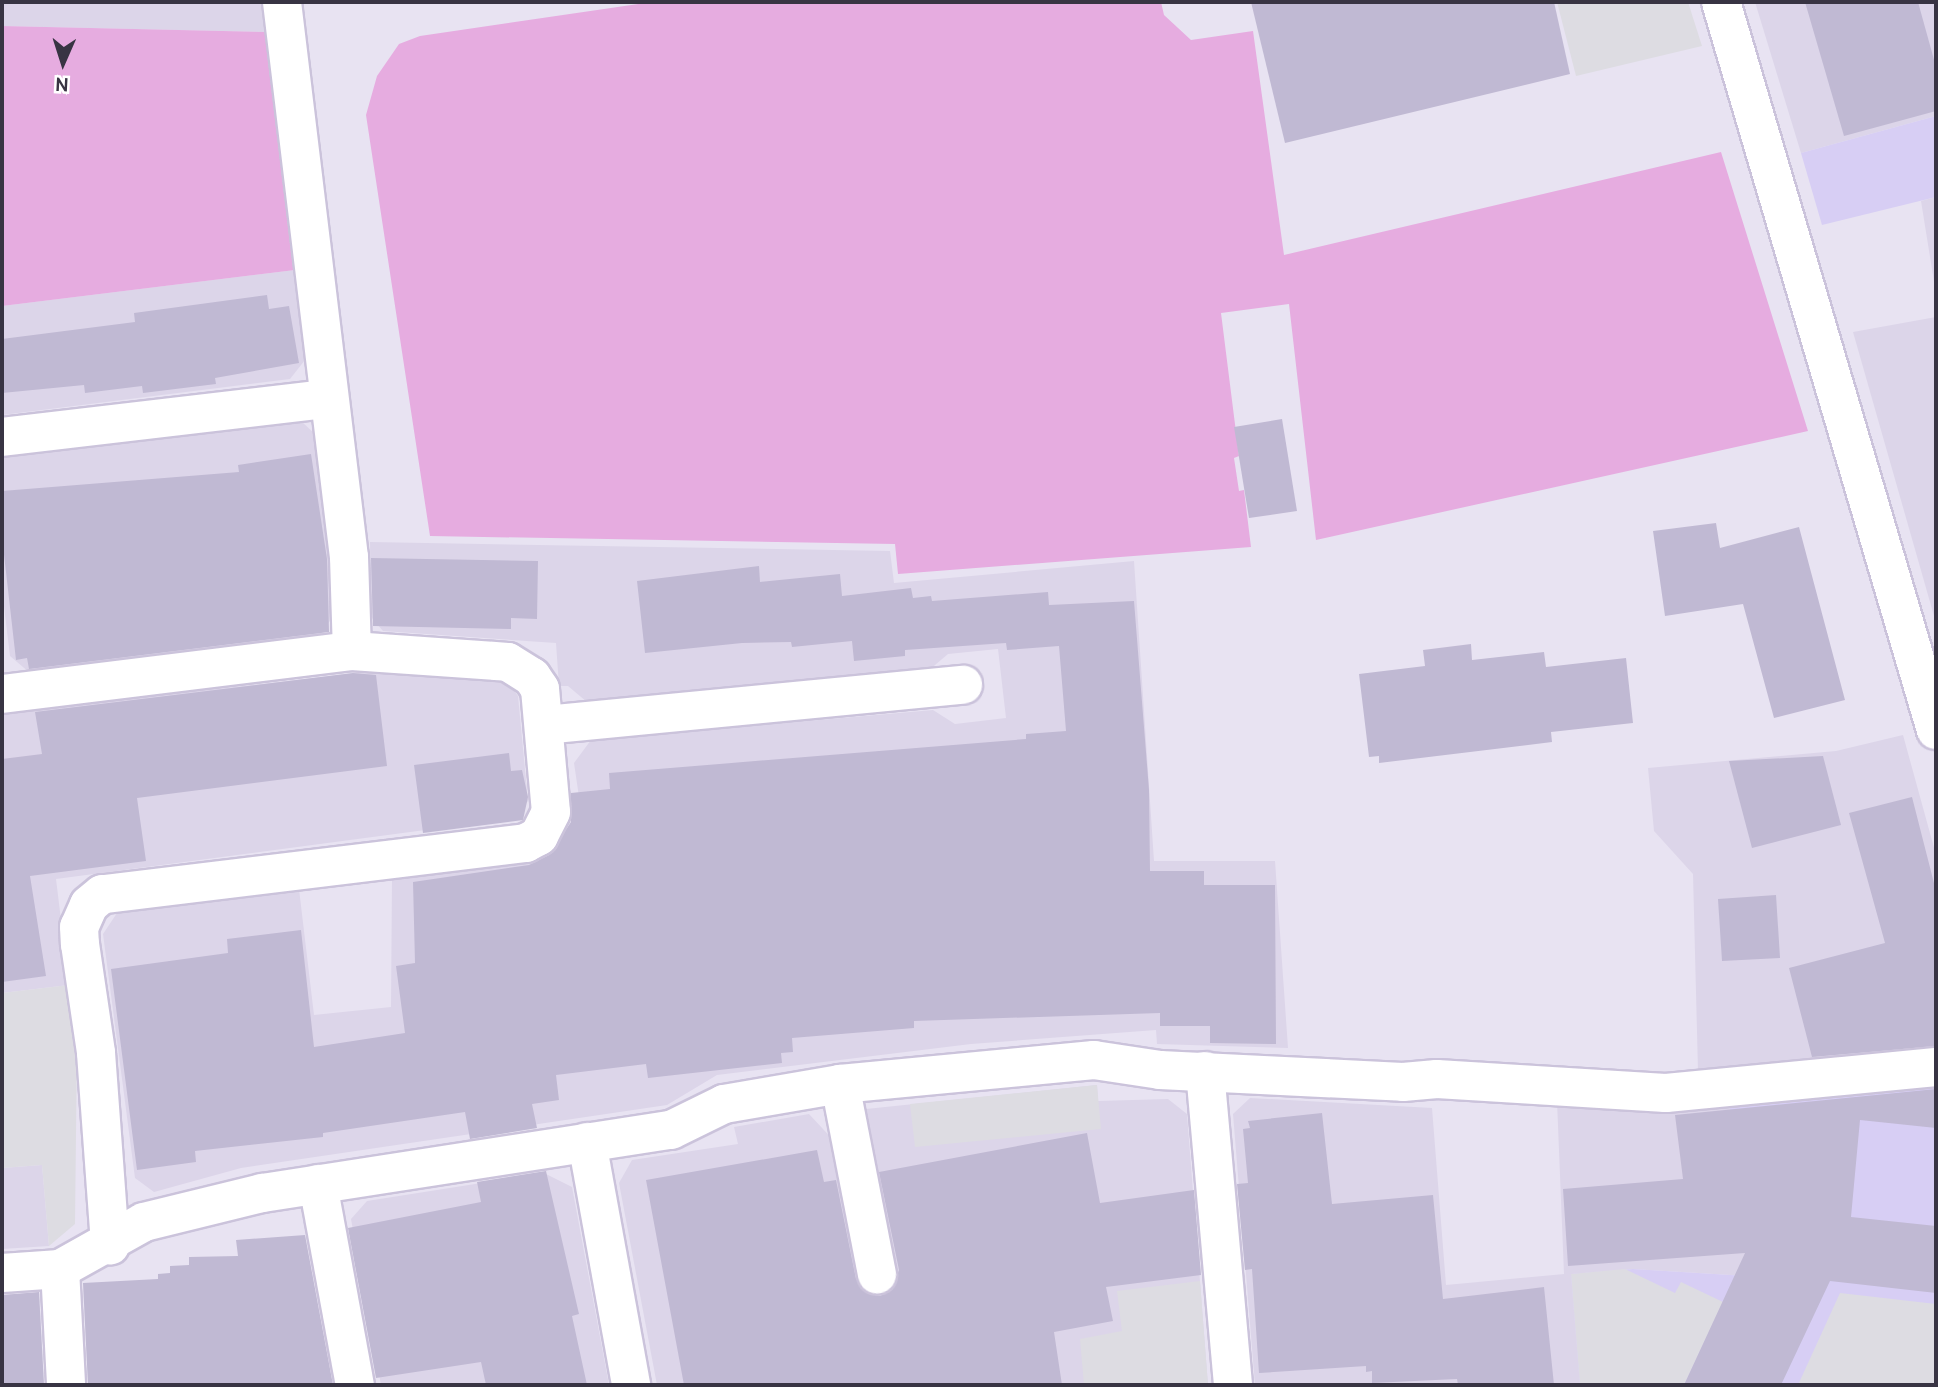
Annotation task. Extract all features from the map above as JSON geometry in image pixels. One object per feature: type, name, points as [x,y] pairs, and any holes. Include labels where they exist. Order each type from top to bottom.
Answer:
[{"type":"street","points":[[282,2],[327,399],[349,557],[352,651]]},
{"type":"street","points":[[1721,2],[1936,730]]},
{"type":"street","points":[[2,437],[327,399]]},
{"type":"street","points":[[2,694],[352,651],[508,662],[522,668],[540,689],[551,812],[540,836],[526,843],[102,894],[89,905],[79,927],[80,944],[96,1053],[110,1245]]},
{"type":"street","points":[[544,725],[963,685]]},
{"type":"street","points":[[2,1273],[60,1269],[110,1245],[144,1222],[262,1193],[671,1130],[724,1104],[840,1084],[1094,1060],[1205,1071],[1404,1082],[1437,1079],[1666,1093],[1936,1067]]},
{"type":"street","points":[[1205,1071],[1233,1385]]},
{"type":"street","points":[[840,1084],[877,1274]]},
{"type":"street","points":[[587,1142],[631,1385]]},
{"type":"street","points":[[318,1184],[355,1385]]},
{"type":"street","points":[[60,1269],[66,1385]]},
{"type":"shaded area","points":[[2,2],[262,2],[265,32],[2,26]]},
{"type":"shaded area","points":[[652,2],[1161,2],[1164,15],[1191,40],[1253,31],[1284,255],[1721,152],[1808,431],[1316,540],[1289,304],[1221,313],[1239,456],[1234,458],[1239,491],[1244,490],[1251,547],[898,574],[895,544],[430,536],[366,115],[377,76],[399,44],[420,36]]},
{"type":"shaded area","points":[[1557,2],[1688,2],[1702,46],[1576,76]]},
{"type":"shaded area","points":[[1755,2],[1936,2],[1936,116],[1801,153]]},
{"type":"shaded area","points":[[2,26],[265,32],[295,270],[2,306]]},
{"type":"shaded area","points":[[1936,116],[1936,197],[1822,225],[1801,153]]},
{"type":"shaded area","points":[[1936,197],[1936,294],[1921,201]]},
{"type":"shaded area","points":[[295,270],[305,360],[290,379],[2,415],[2,306]]},
{"type":"shaded area","points":[[1936,317],[1936,623],[1853,332]]},
{"type":"shaded area","points":[[300,420],[317,436],[330,538],[332,618],[319,636],[30,673],[10,656],[2,590],[4,457]]},
{"type":"shaded area","points":[[370,542],[890,551],[894,583],[1134,561],[1154,861],[1275,861],[1288,1048],[1157,1044],[1156,1030],[971,1044],[717,1075],[667,1105],[241,1168],[154,1192],[135,1178],[103,934],[117,913],[299,889],[314,1015],[391,1007],[392,877],[575,854],[583,824],[574,763],[591,740],[933,710],[955,724],[1006,718],[998,649],[948,654],[928,671],[587,702],[568,686],[559,686],[556,643],[383,631],[371,617]]},
{"type":"shaded area","points":[[367,672],[507,681],[518,696],[528,801],[515,818],[56,879],[69,985],[2,993],[2,713]]},
{"type":"shaded area","points":[[1903,735],[1936,855],[1936,1051],[1698,1071],[1693,874],[1654,831],[1648,768],[1836,751]]},
{"type":"shaded area","points":[[69,985],[77,1046],[75,1224],[49,1246],[42,1165],[2,1168],[2,993]]},
{"type":"shaded area","points":[[1936,1082],[1936,1385],[1580,1385],[1571,1274],[1633,1269],[1763,1277],[1728,1099]]},
{"type":"shaded area","points":[[1097,1085],[1098,1101],[1168,1099],[1187,1114],[1208,1385],[657,1385],[619,1183],[632,1160],[738,1144],[734,1127],[809,1114],[837,1144],[865,1293],[899,1288],[866,1109]]},
{"type":"shaded area","points":[[1097,1085],[1101,1129],[915,1147],[910,1104]]},
{"type":"shaded area","points":[[1250,1098],[1432,1108],[1446,1285],[1564,1274],[1557,1101],[1728,1099],[1764,1277],[1633,1269],[1571,1274],[1580,1385],[1255,1385],[1233,1114]]},
{"type":"shaded area","points":[[42,1165],[49,1246],[2,1249],[2,1168]]},
{"type":"shaded area","points":[[544,1173],[572,1187],[609,1385],[381,1385],[351,1219],[367,1201]]},
{"type":"shaded area","points":[[1625,1269],[1675,1293],[1681,1282],[1723,1302],[1684,1385],[1580,1385],[1571,1274]]},
{"type":"shaded area","points":[[1200,1281],[1208,1385],[1084,1385],[1080,1339],[1122,1331],[1117,1291]]},
{"type":"shaded area","points":[[1840,1293],[1936,1304],[1936,1385],[1798,1385]]},
{"type":"building","points":[[1251,2],[1554,2],[1570,74],[1285,143]]},
{"type":"building","points":[[1805,2],[1918,2],[1936,67],[1936,111],[1844,136]]},
{"type":"building","points":[[267,295],[269,309],[289,306],[299,363],[215,378],[216,384],[143,393],[142,386],[85,393],[84,385],[2,393],[2,339],[135,322],[134,313]]},
{"type":"building","points":[[1282,419],[1297,511],[1249,518],[1234,427]]},
{"type":"building","points":[[311,454],[327,559],[329,632],[29,669],[27,658],[16,660],[2,537],[2,491],[239,472],[238,465]]},
{"type":"building","points":[[1716,523],[1720,548],[1799,527],[1845,700],[1774,718],[1743,604],[1665,616],[1653,531]]},
{"type":"building","points":[[371,558],[538,561],[537,619],[511,618],[511,629],[373,626]]},
{"type":"building","points":[[759,566],[760,582],[840,574],[842,596],[911,588],[913,598],[931,596],[932,601],[1048,592],[1049,605],[1134,601],[1149,790],[1150,871],[1204,871],[1204,885],[1275,885],[1276,1044],[1210,1043],[1210,1026],[1160,1026],[1160,1013],[914,1021],[914,1028],[792,1038],[793,1052],[781,1053],[782,1063],[648,1078],[646,1064],[556,1075],[559,1100],[532,1104],[537,1128],[470,1139],[465,1112],[323,1133],[323,1137],[195,1151],[196,1162],[137,1170],[111,969],[228,953],[227,939],[301,930],[314,1047],[405,1033],[396,966],[415,963],[413,882],[529,865],[549,855],[571,822],[571,793],[610,789],[609,773],[1026,739],[1026,734],[1066,731],[1059,646],[1007,650],[1006,643],[905,650],[905,656],[854,661],[852,641],[792,647],[791,642],[742,643],[645,653],[637,581]]},
{"type":"building","points":[[1471,644],[1472,660],[1544,652],[1546,667],[1626,658],[1633,723],[1551,732],[1552,742],[1379,763],[1379,756],[1369,757],[1359,674],[1425,666],[1423,650]]},
{"type":"building","points":[[353,673],[376,675],[387,766],[137,798],[146,861],[30,876],[46,976],[2,982],[2,759],[42,754],[35,712]]},
{"type":"building","points":[[509,753],[511,771],[522,770],[528,797],[523,820],[423,833],[414,765]]},
{"type":"building","points":[[1823,756],[1841,825],[1752,848],[1729,761]]},
{"type":"building","points":[[1912,797],[1936,891],[1936,1046],[1812,1057],[1789,968],[1885,943],[1849,813]]},
{"type":"building","points":[[1776,895],[1780,958],[1722,961],[1718,899]]},
{"type":"building","points":[[1936,1089],[1936,1128],[1860,1120],[1851,1217],[1936,1226],[1936,1293],[1830,1281],[1781,1385],[1684,1385],[1745,1253],[1568,1266],[1563,1189],[1683,1179],[1675,1115]]},
{"type":"building","points":[[1322,1113],[1332,1204],[1433,1195],[1443,1299],[1544,1287],[1554,1385],[1458,1385],[1457,1379],[1372,1383],[1372,1371],[1366,1372],[1366,1366],[1259,1373],[1252,1269],[1245,1270],[1237,1184],[1248,1183],[1243,1129],[1250,1128],[1248,1121]]},
{"type":"building","points":[[1087,1133],[1100,1203],[1194,1190],[1201,1275],[1106,1287],[1113,1321],[1054,1332],[1062,1385],[684,1385],[646,1180],[817,1150],[824,1182],[836,1180],[856,1279],[869,1294],[880,1296],[892,1290],[899,1270],[879,1172]]},
{"type":"building","points":[[546,1171],[579,1314],[572,1316],[587,1385],[486,1385],[481,1362],[376,1378],[348,1228],[481,1202],[477,1182]]},
{"type":"building","points":[[305,1235],[333,1385],[88,1385],[83,1283],[158,1279],[158,1274],[170,1273],[170,1266],[189,1265],[189,1257],[238,1256],[236,1240]]},
{"type":"building","points":[[39,1292],[44,1385],[2,1385],[2,1295]]}]
